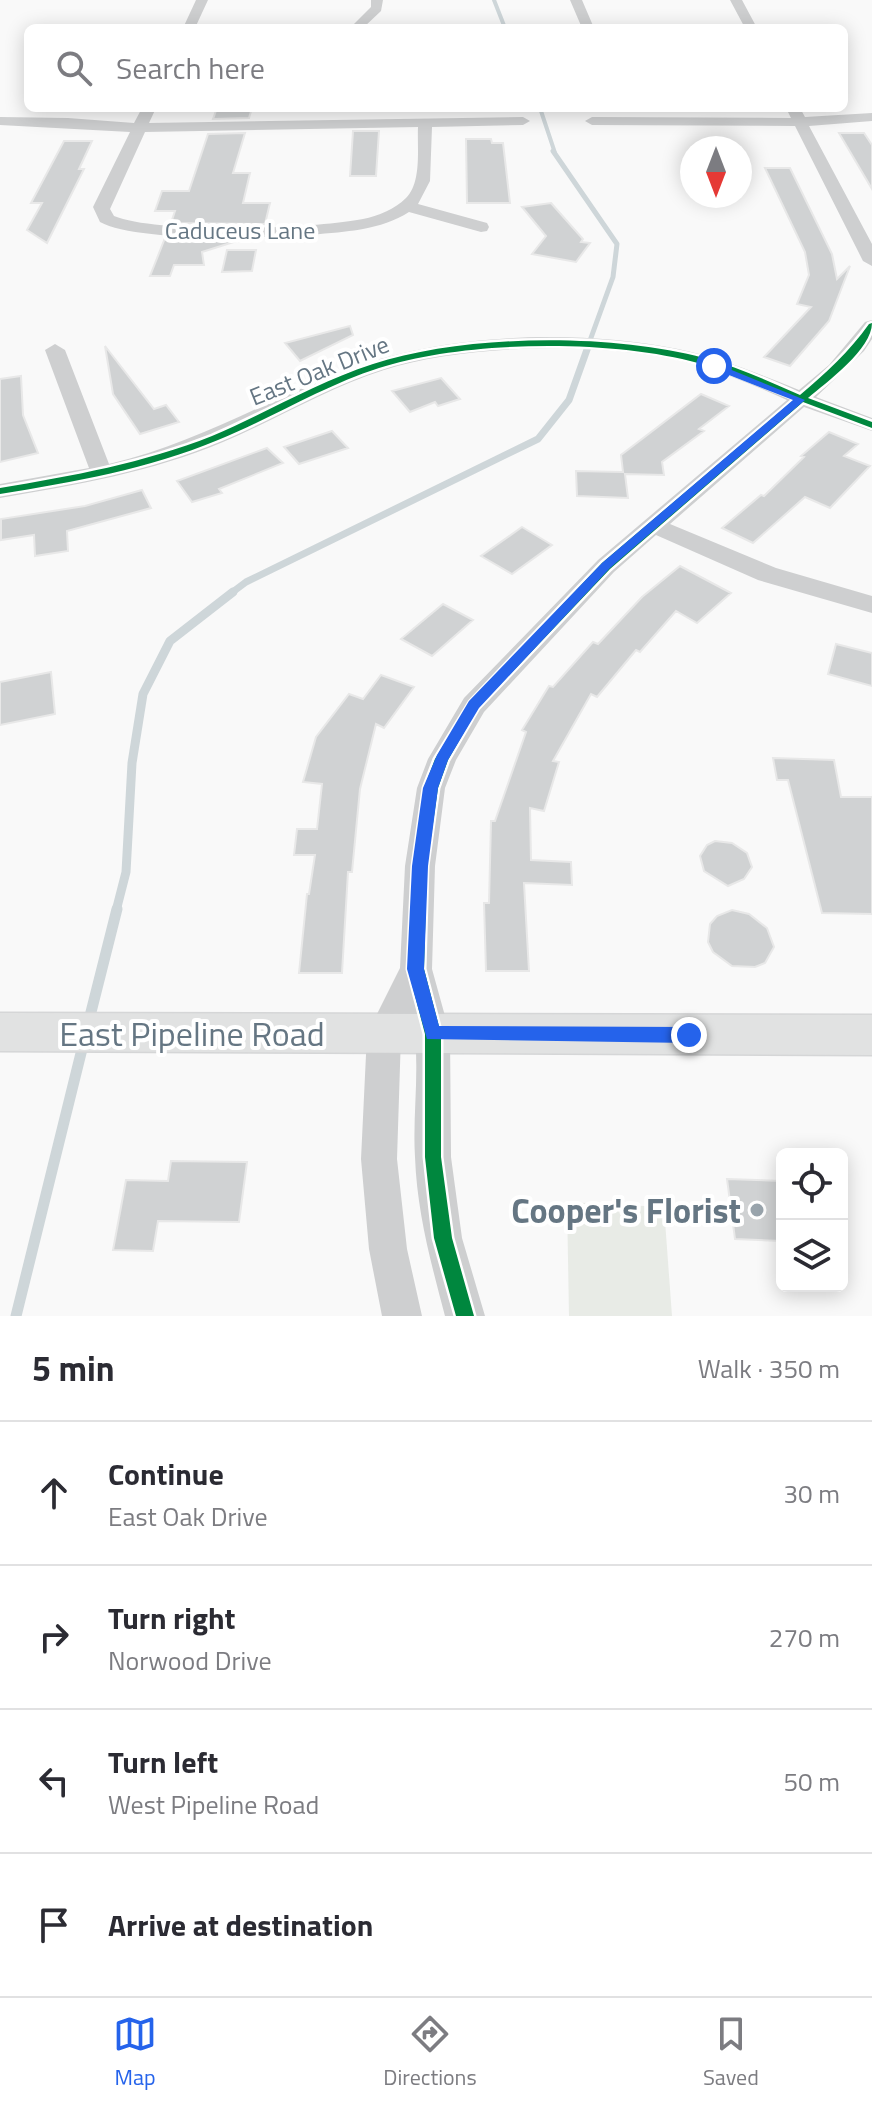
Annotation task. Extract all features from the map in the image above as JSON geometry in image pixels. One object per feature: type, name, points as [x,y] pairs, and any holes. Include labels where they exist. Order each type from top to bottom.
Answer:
[{"type":"main road","name":"East Pipeline Road","points":[[0,1032],[872,1035]]},
{"type":"street","points":[[191,24],[202,0]]},
{"type":"street","points":[[360,24],[377,8],[377,0]]},
{"type":"street","points":[[576,0],[586,24]]},
{"type":"street","points":[[736,0],[749,24]]},
{"type":"street","name":"Caduceus Lane","points":[[147,112],[101,207],[102,214],[110,221],[125,227],[145,230],[323,230],[367,223],[406,206]]},
{"type":"street","points":[[326,112],[326,125]]},
{"type":"street","points":[[592,121],[623,114],[872,117]]},
{"type":"street","points":[[796,115],[872,261]]},
{"type":"street","points":[[0,121],[68,122],[137,128],[523,121]]},
{"type":"street","points":[[406,206],[418,195],[422,185],[425,123]]},
{"type":"street","points":[[406,206],[481,227]]},
{"type":"street","points":[[465,1316],[443,1238],[433,1157],[433,1034],[416,969],[420,866],[431,788],[442,759],[474,705],[606,566],[846,359],[872,326]]},
{"type":"street","name":"East Oak Drive","points":[[0,491],[101,471],[215,438],[347,377],[401,359],[478,347],[601,347],[681,355],[872,425]]},
{"type":"street","points":[[55,350],[101,471]]},
{"type":"street","points":[[655,526],[767,574],[872,605]]},
{"type":"street","points":[[402,1316],[388,1249],[379,1159],[384,1034],[416,969]]},
{"type":"shaded area","points":[[567,1202],[664,1207],[672,1316],[569,1316]]},
{"type":"building","points":[[216,112],[251,112],[249,118],[213,119]]},
{"type":"building","points":[[353,131],[379,131],[376,176],[350,176]]},
{"type":"building","points":[[245,133],[233,173],[250,173],[243,203],[270,203],[265,224],[171,223],[175,211],[155,211],[162,191],[189,191],[208,134]]},
{"type":"building","points":[[839,133],[864,133],[872,145],[872,189]]},
{"type":"building","points":[[466,139],[491,139],[492,143],[503,143],[510,203],[467,203]]},
{"type":"building","points":[[64,141],[92,141],[79,169],[84,169],[47,243],[27,230],[42,203],[31,203]]},
{"type":"building","points":[[765,168],[790,168],[832,254],[837,279],[850,266],[829,321],[790,366],[764,357],[811,307],[797,304],[809,275],[805,252]]},
{"type":"building","points":[[551,203],[583,239],[581,242],[590,243],[576,262],[532,254],[546,236],[522,207]]},
{"type":"building","points":[[165,238],[240,240],[202,252],[204,265],[174,265],[170,276],[150,276]]},
{"type":"building","points":[[227,250],[256,250],[252,271],[222,272]]},
{"type":"building","points":[[350,326],[353,335],[300,361],[285,343]]},
{"type":"building","points":[[105,346],[154,409],[166,405],[179,422],[140,434],[113,394]]},
{"type":"building","points":[[21,376],[23,415],[38,453],[0,462],[0,379]]},
{"type":"building","points":[[441,378],[460,399],[438,406],[435,402],[410,412],[392,391]]},
{"type":"building","points":[[701,394],[729,406],[699,429],[704,431],[662,462],[664,475],[625,474],[628,498],[577,496],[576,471],[623,472],[621,455]]},
{"type":"building","points":[[332,431],[348,448],[299,464],[284,447]]},
{"type":"building","points":[[829,432],[858,444],[844,456],[870,466],[830,508],[805,497],[753,543],[722,528],[761,495],[764,496],[804,457],[801,456]]},
{"type":"building","points":[[267,448],[283,463],[219,489],[222,493],[192,502],[177,481]]},
{"type":"building","points":[[142,490],[151,508],[67,531],[68,551],[35,556],[34,535],[1,540],[1,519],[85,506]]},
{"type":"building","points":[[522,527],[552,545],[512,574],[481,556]]},
{"type":"building","points":[[680,566],[731,593],[697,623],[676,611],[640,652],[636,650],[597,697],[591,694],[553,761],[559,762],[544,811],[530,808],[531,860],[571,862],[572,885],[524,883],[529,971],[486,971],[484,903],[489,903],[491,821],[495,821],[526,732],[522,730],[549,686],[553,687],[593,642],[598,644],[642,597]]},
{"type":"building","points":[[443,604],[473,620],[432,656],[401,639]]},
{"type":"building","points":[[836,644],[872,653],[872,686],[828,674]]},
{"type":"building","points":[[51,672],[55,714],[0,725],[0,682]]},
{"type":"building","points":[[381,675],[414,687],[384,728],[376,724],[360,789],[352,872],[348,872],[342,973],[299,973],[307,894],[315,855],[294,855],[297,829],[317,829],[322,784],[303,782],[316,737],[349,694],[363,699]]},
{"type":"building","points":[[773,758],[834,760],[841,797],[872,797],[872,914],[822,913],[788,780],[777,780]]},
{"type":"building","points":[[715,841],[732,843],[747,853],[752,867],[744,879],[728,886],[704,871],[700,856],[707,845]]},
{"type":"building","points":[[732,910],[749,914],[767,928],[774,947],[765,963],[755,967],[732,966],[713,952],[708,942],[710,924],[717,916]]},
{"type":"building","points":[[171,1161],[247,1162],[239,1222],[158,1221],[153,1251],[113,1250],[126,1180],[168,1181]]},
{"type":"building","name":"Cooper's Florist","points":[[727,1179],[776,1181],[776,1241],[735,1239]]},
{"type":"waterway","points":[[494,0],[503,24]]},
{"type":"waterway","points":[[541,112],[555,153]]},
{"type":"waterway","points":[[553,151],[617,244],[613,277],[588,346]]},
{"type":"waterway","points":[[230,594],[246,582],[538,439],[569,400],[589,344]]},
{"type":"waterway","points":[[116,911],[126,872],[132,763],[143,694],[170,641],[233,592]]},
{"type":"waterway","points":[[88,1024],[117,909]]},
{"type":"waterway","points":[[16,1316],[84,1041]]},
{"type":"cycle path","points":[[465,1316],[443,1238],[433,1157],[433,1034],[416,969],[420,866],[431,788],[442,759],[474,705],[606,566],[836,369],[872,326]]},
{"type":"cycle path","points":[[0,491],[83,476],[165,456],[217,437],[331,383],[401,359],[502,346],[577,344],[678,355],[726,368],[872,425]]},
{"type":"place","name":"Cooper's Florist","points":[[757,1210]]},
{"type":"route","points":[[689,1035],[433,1034],[416,969],[420,866],[431,788],[442,759],[474,705],[606,566],[800,400],[714,366]]}]
